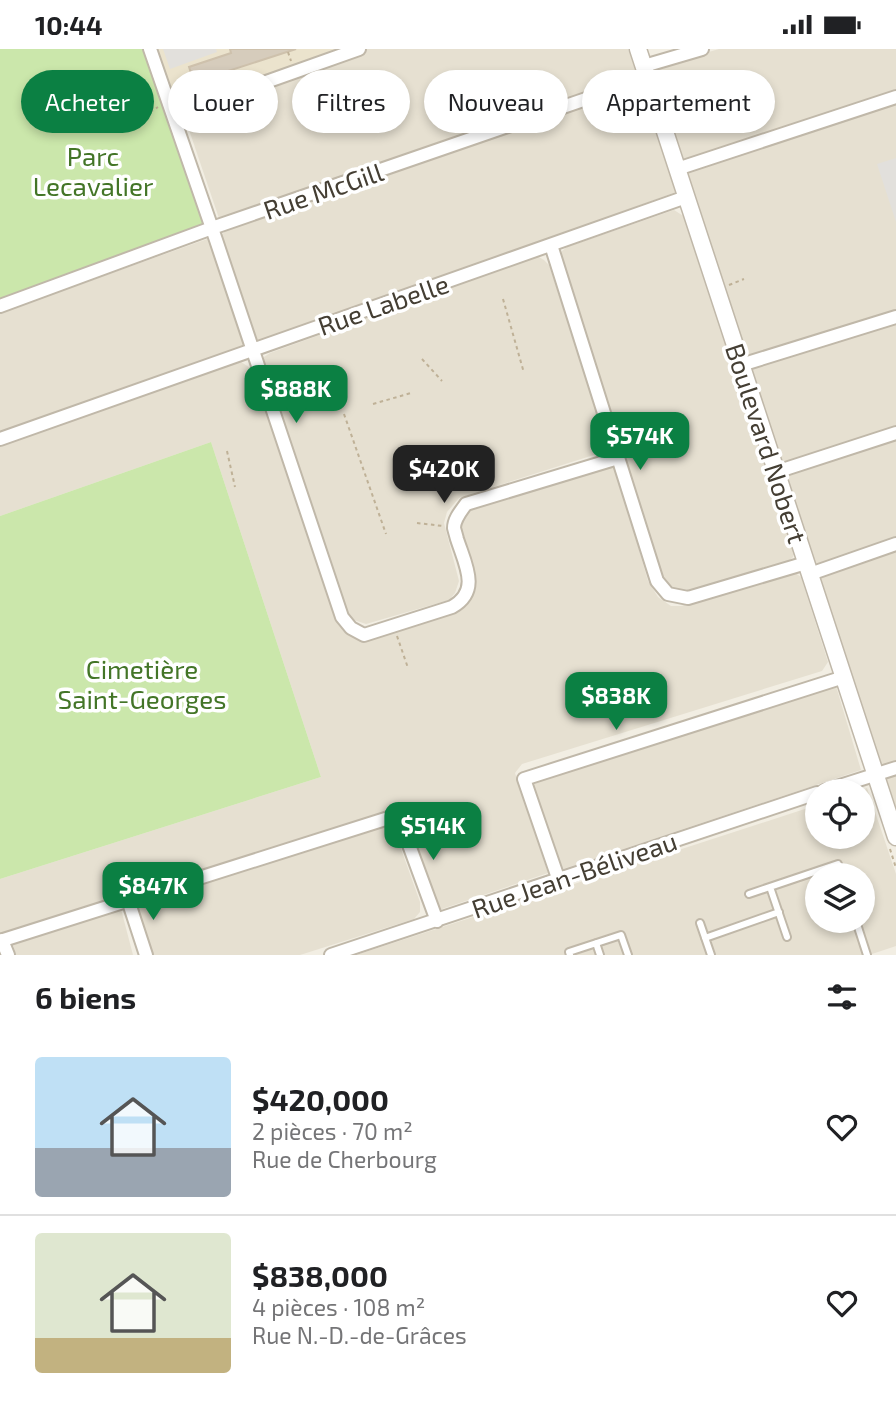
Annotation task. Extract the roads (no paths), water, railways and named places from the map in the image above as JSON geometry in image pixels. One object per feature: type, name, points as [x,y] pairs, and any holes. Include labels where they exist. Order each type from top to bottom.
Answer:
[{"type":"street","points":[[150,49],[168,101]]},
{"type":"street","points":[[278,78],[359,49]]},
{"type":"street","name":"Boulevard Nobert","points":[[638,49],[644,70]]},
{"type":"street","name":"Rue McGill","points":[[650,70],[702,49]]},
{"type":"street","name":"Rue McGill","points":[[0,306],[582,95]]},
{"type":"street","points":[[677,169],[896,97]]},
{"type":"street","points":[[179,133],[342,617],[352,628],[364,635],[459,603],[466,595],[469,579],[454,528],[458,515],[466,504],[618,458]]},
{"type":"street","name":"Boulevard Nobert","points":[[665,133],[896,837]]},
{"type":"street","name":"Rue Labelle","points":[[0,439],[686,197]]},
{"type":"street","points":[[551,245],[657,581],[668,594],[688,598],[896,544]]},
{"type":"street","points":[[741,365],[896,317]]},
{"type":"street","points":[[776,472],[896,433]]},
{"type":"street","points":[[558,879],[524,779],[844,677]]},
{"type":"street","points":[[860,779],[896,768]]},
{"type":"street","name":"Rue Jean-Béliveau","points":[[331,955],[805,797]]},
{"type":"street","points":[[8,955],[1,941],[398,815],[437,921]]},
{"type":"street","points":[[128,900],[146,955]]},
{"type":"lane","points":[[749,894],[805,875]]},
{"type":"lane","points":[[771,887],[787,937]]},
{"type":"lane","points":[[705,938],[779,912]]},
{"type":"lane","points":[[700,923],[710,955]]},
{"type":"lane","points":[[860,933],[867,955]]},
{"type":"lane","points":[[560,955],[621,935],[628,955]]},
{"type":"lane","points":[[596,943],[600,955]]},
{"type":"park label","name":"Parc Lecavalier","points":[[93,170]]},
{"type":"park label","name":"Cimetière Saint-Georges","points":[[142,682]]}]
